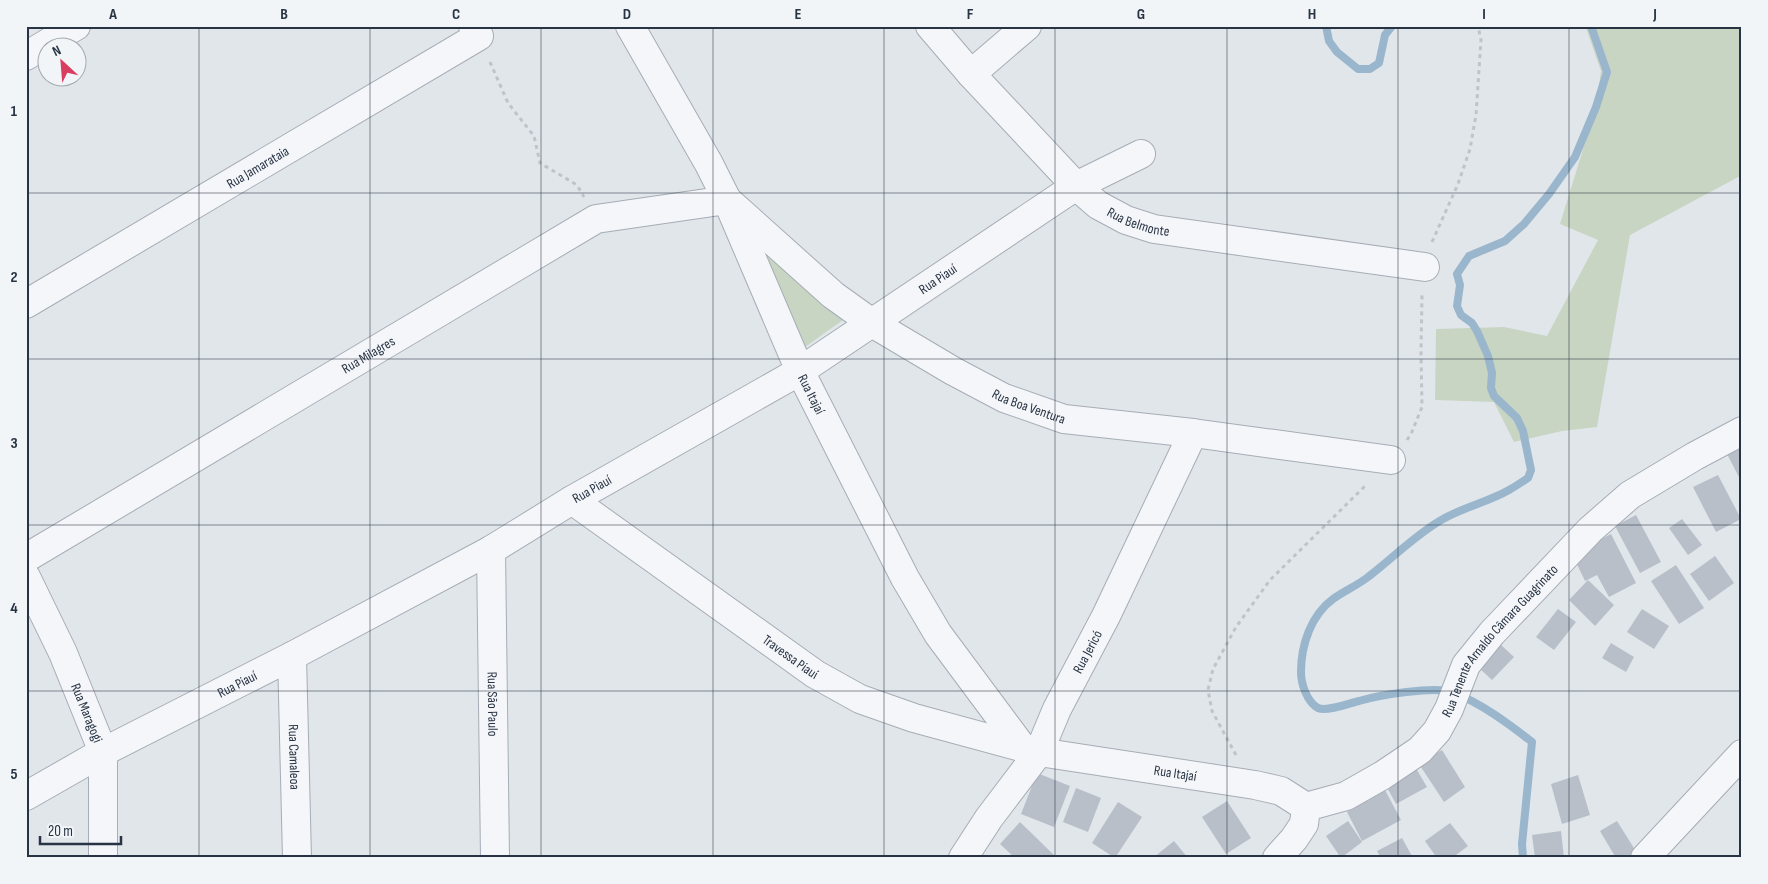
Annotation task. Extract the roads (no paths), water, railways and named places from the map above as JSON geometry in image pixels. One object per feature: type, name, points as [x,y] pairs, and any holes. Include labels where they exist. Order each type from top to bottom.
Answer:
[{"type":"street","points":[[26,56],[76,26]]},
{"type":"street","name":"Rua Itajaí","points":[[630,26],[709,164],[727,200],[800,371],[905,578],[938,634],[1031,749],[1255,785],[1281,791],[1306,807]]},
{"type":"street","name":"Rua Belmonte","points":[[930,26],[971,74],[1076,186],[1098,205],[1126,220],[1154,229],[1425,267]]},
{"type":"street","points":[[971,74],[1027,26]]},
{"type":"street","name":"Rua Jamarataia","points":[[26,304],[476,31]]},
{"type":"street","name":"Rua Piauí","points":[[26,796],[104,752],[292,656],[492,550],[572,500],[800,371],[1076,186],[1141,154]]},
{"type":"street","name":"Rua Milagres","points":[[26,558],[596,219],[727,200]]},
{"type":"street","name":"Rua Boa Ventura","points":[[727,200],[826,289],[872,323],[953,371],[1004,398],[1064,419],[1193,433],[1391,460]]},
{"type":"street","name":"Rua Tenente Arnaldo Câmara Guagrinato","points":[[1306,807],[1346,796],[1383,775],[1420,750],[1437,731],[1449,709],[1466,665],[1492,633],[1597,524],[1630,495],[1695,456],[1742,431]]},
{"type":"street","name":"Rua Jericó","points":[[964,858],[1057,709],[1106,616],[1193,433]]},
{"type":"street","name":"Travessa Piauí","points":[[572,500],[815,674],[860,699],[914,718],[1031,749]]},
{"type":"street","name":"Rua São Paulo","points":[[492,550],[495,858]]},
{"type":"street","name":"Rua Maragogi","points":[[26,577],[63,654],[104,752],[103,858]]},
{"type":"street","name":"Rua Camaleoa","points":[[292,656],[297,858]]},
{"type":"street","points":[[1645,858],[1742,754]]},
{"type":"street","points":[[1292,852],[1304,824],[1306,807]]},
{"type":"waterway","points":[[1326,26],[1329,41],[1337,52],[1358,69],[1370,69],[1379,63],[1385,35],[1392,26]]},
{"type":"waterway","points":[[1523,858],[1522,844],[1532,742],[1484,708],[1444,690],[1406,692],[1333,708],[1318,708],[1311,702],[1303,687],[1301,662],[1305,641],[1313,622],[1333,599],[1364,580],[1433,525],[1451,515],[1501,494],[1528,478],[1531,470],[1523,431],[1517,418],[1494,396],[1491,388],[1492,373],[1488,356],[1477,331],[1472,323],[1461,315],[1457,306],[1460,285],[1457,274],[1469,256],[1505,241],[1524,224],[1549,194],[1575,157],[1596,107],[1607,72],[1591,26]]}]
